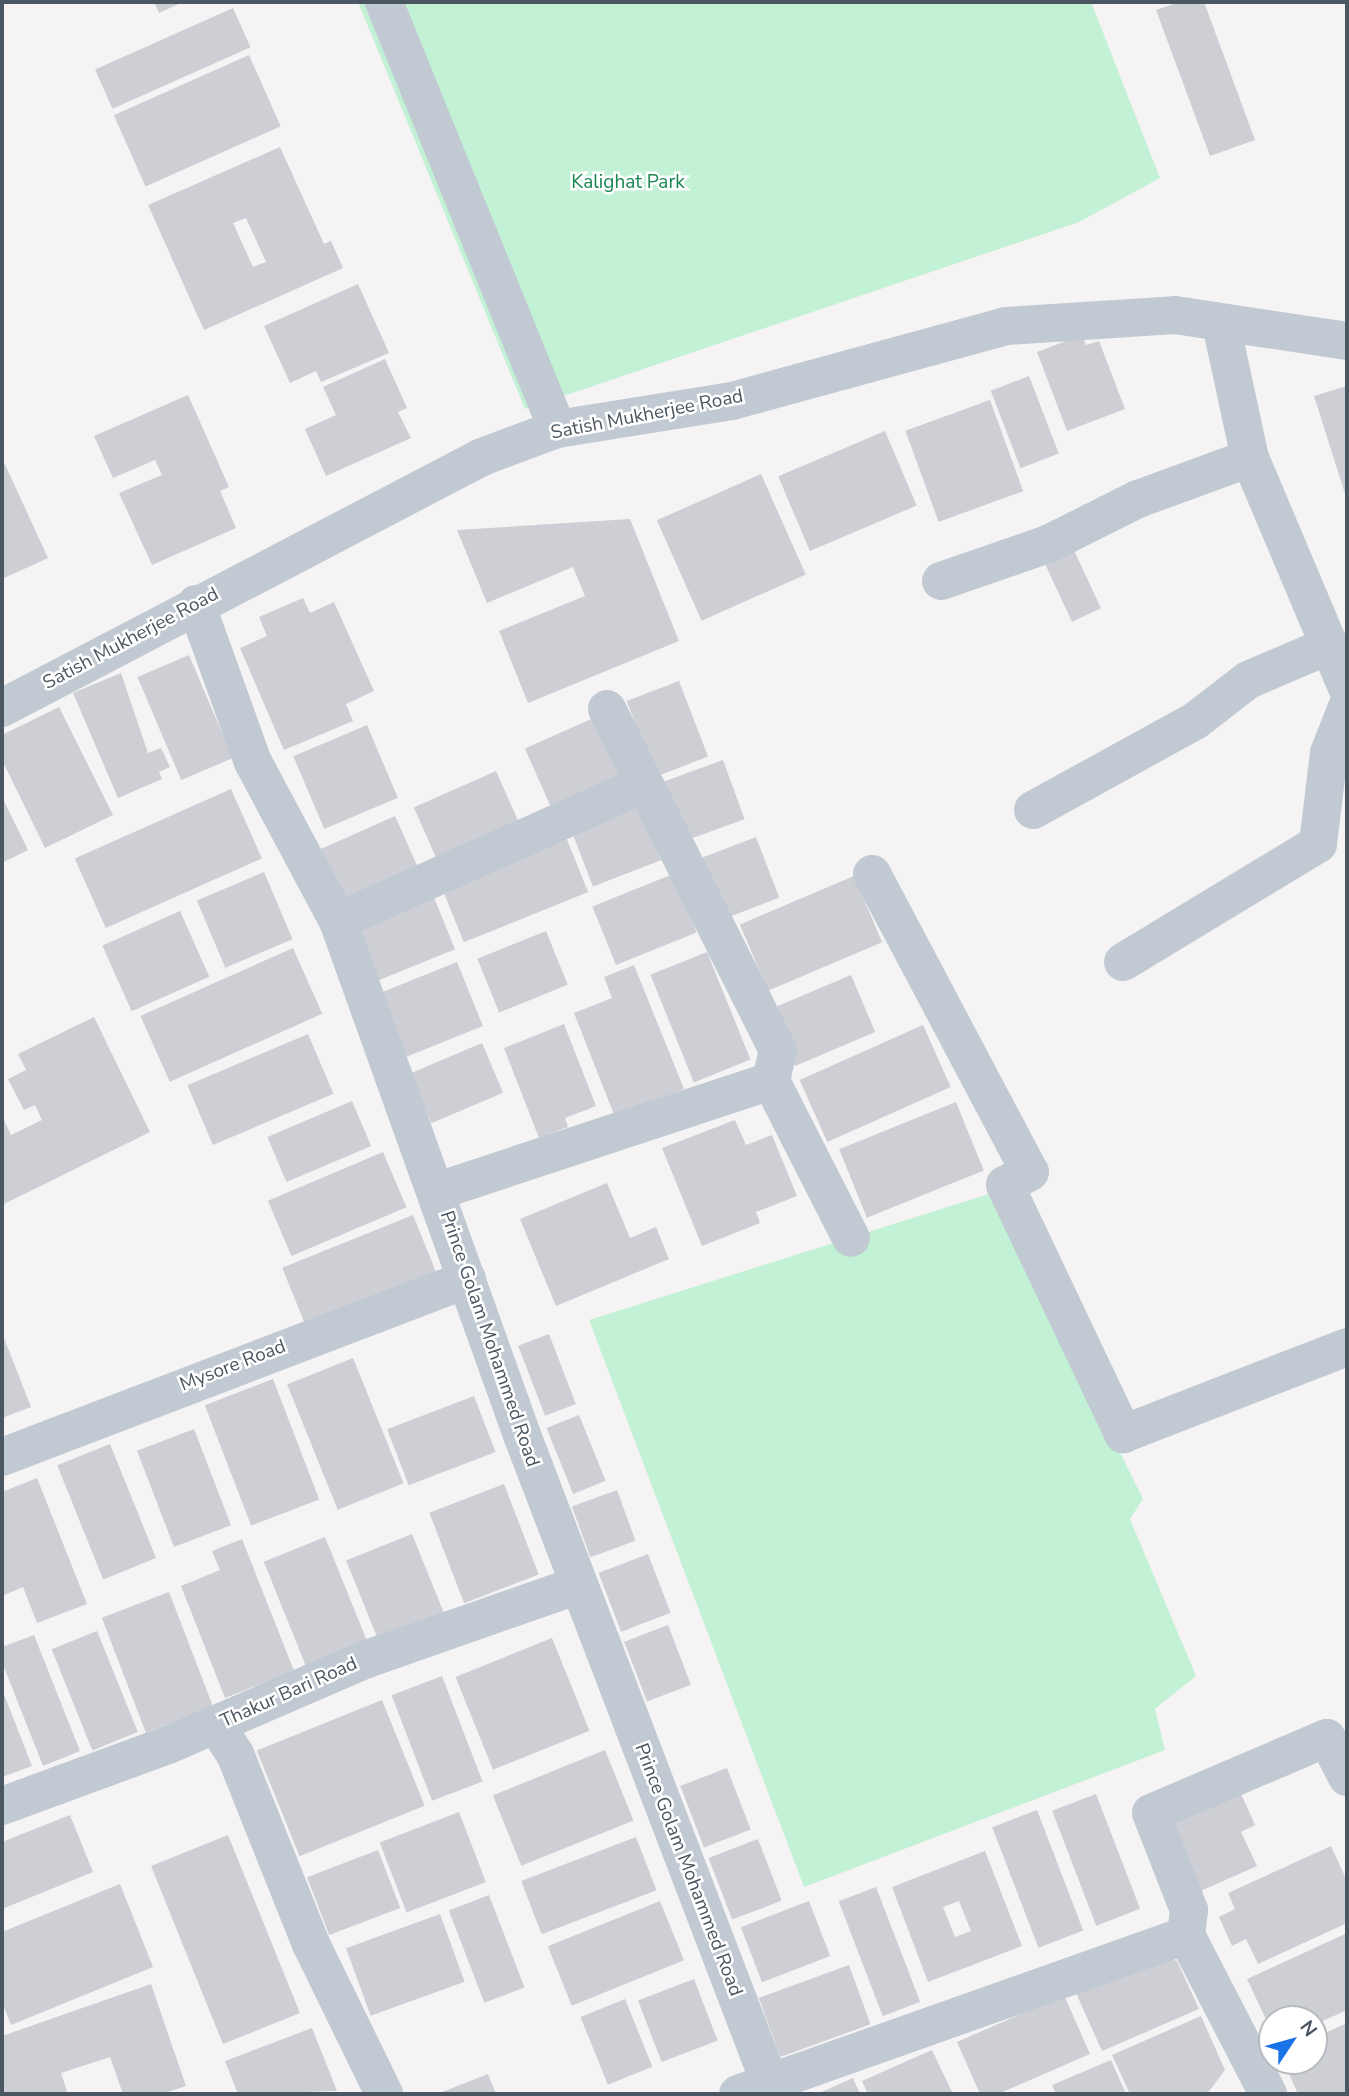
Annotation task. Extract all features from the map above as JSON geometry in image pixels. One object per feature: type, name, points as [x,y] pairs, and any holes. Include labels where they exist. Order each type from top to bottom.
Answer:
[{"type":"street","points":[[384,2],[557,429]]},
{"type":"street","name":"Satish Mukherjee Road","points":[[2,708],[196,604],[482,457],[557,429],[732,401],[1006,326],[1175,314],[1221,324],[1347,341]]},
{"type":"street","points":[[1221,324],[1250,458],[1347,688]]},
{"type":"street","points":[[941,581],[1048,544],[1138,499],[1250,458]]},
{"type":"street","name":"Prince Golam Mohammed Road","points":[[196,604],[253,761],[338,921],[438,1191],[467,1279],[760,2090]]},
{"type":"street","points":[[1033,810],[1195,721],[1248,680],[1330,645]]},
{"type":"street","points":[[1123,962],[1318,844],[1329,752],[1347,707]]},
{"type":"street","points":[[607,709],[642,785],[778,1050],[771,1082],[851,1238]]},
{"type":"street","points":[[338,921],[642,785]]},
{"type":"street","points":[[872,873],[1030,1172],[1005,1185],[1123,1434],[1347,1347]]},
{"type":"street","points":[[438,1191],[771,1082]]},
{"type":"street","name":"Mysore Road","points":[[2,1457],[467,1279]]},
{"type":"street","name":"Thakur Bari Road","points":[[2,1806],[216,1725],[367,1658],[578,1584]]},
{"type":"street","points":[[216,1725],[234,1754],[311,1944],[384,2094]]},
{"type":"street","points":[[1265,2093],[1186,1935],[1189,1910],[1151,1813],[1327,1738],[1347,1777]]},
{"type":"street","points":[[760,2090],[1186,1935]]},
{"type":"green space","name":"Kalighat Park","points":[[358,2],[1091,2],[1160,178],[1079,222],[525,409]]},
{"type":"green space","points":[[992,1193],[1143,1499],[1130,1519],[1196,1676],[1155,1709],[1165,1750],[804,1887],[589,1320]]},
{"type":"building","points":[[154,2],[183,2],[159,13]]},
{"type":"building","points":[[1179,2],[1204,2],[1255,140],[1210,156],[1156,10]]},
{"type":"building","points":[[233,8],[250,47],[113,109],[95,69]]},
{"type":"building","points":[[249,55],[281,126],[146,186],[114,115]]},
{"type":"building","points":[[280,147],[324,244],[331,241],[343,268],[204,330],[148,205]],"holes":[[[246,218],[266,262],[253,267],[233,223]]]},
{"type":"building","points":[[358,284],[389,353],[321,382],[316,371],[290,383],[264,326]]},
{"type":"building","points":[[1082,335],[1086,345],[1099,341],[1125,409],[1067,431],[1037,352]]},
{"type":"building","points":[[385,359],[407,408],[398,412],[411,438],[326,476],[305,429],[336,415],[323,387]]},
{"type":"building","points":[[1029,376],[1059,453],[1020,468],[991,391]]},
{"type":"building","points":[[1347,386],[1347,500],[1314,396]]},
{"type":"building","points":[[188,395],[229,487],[220,491],[236,528],[152,565],[119,493],[162,475],[155,460],[113,478],[94,436]]},
{"type":"building","points":[[990,400],[1023,491],[939,522],[905,431]]},
{"type":"building","points":[[885,431],[917,506],[810,551],[778,476]]},
{"type":"building","points":[[2,458],[48,558],[2,579]]},
{"type":"building","points":[[761,474],[806,574],[702,621],[657,520]]},
{"type":"building","points":[[630,519],[679,641],[528,703],[499,631],[585,596],[573,567],[487,603],[457,530]]},
{"type":"building","points":[[1071,544],[1101,608],[1072,622],[1042,558]]},
{"type":"building","points":[[303,598],[310,613],[334,602],[374,691],[346,704],[353,721],[284,750],[240,648],[267,636],[259,617]]},
{"type":"building","points":[[189,655],[233,758],[181,780],[137,677]]},
{"type":"building","points":[[121,673],[148,753],[161,748],[170,767],[159,772],[162,779],[118,798],[73,693]]},
{"type":"building","points":[[679,681],[708,757],[656,777],[627,701]]},
{"type":"building","points":[[59,707],[113,815],[45,848],[2,760],[2,735]]},
{"type":"building","points":[[598,716],[628,784],[555,816],[525,749]]},
{"type":"building","points":[[367,725],[398,798],[324,829],[293,756]]},
{"type":"building","points":[[723,760],[745,819],[682,842],[660,783]]},
{"type":"building","points":[[496,771],[521,827],[439,863],[414,808]]},
{"type":"building","points":[[231,789],[262,858],[106,928],[75,859]]},
{"type":"building","points":[[636,795],[661,860],[593,887],[568,821]]},
{"type":"building","points":[[2,797],[28,850],[2,863]]},
{"type":"building","points":[[395,816],[419,870],[345,903],[321,849]]},
{"type":"building","points":[[563,830],[588,892],[464,942],[439,880]]},
{"type":"building","points":[[756,837],[779,898],[717,922],[693,861]]},
{"type":"building","points":[[264,872],[293,939],[225,968],[197,901]]},
{"type":"building","points":[[673,874],[697,932],[616,965],[592,907]]},
{"type":"building","points":[[854,876],[882,942],[768,991],[740,924]]},
{"type":"building","points":[[431,890],[455,949],[374,982],[350,923]]},
{"type":"building","points":[[180,911],[209,977],[132,1011],[102,946]]},
{"type":"building","points":[[546,931],[568,985],[499,1012],[477,959]]},
{"type":"building","points":[[293,948],[322,1014],[170,1082],[140,1016]]},
{"type":"building","points":[[707,952],[750,1060],[694,1082],[650,975]]},
{"type":"building","points":[[457,962],[483,1026],[404,1058],[378,994]]},
{"type":"building","points":[[634,965],[684,1089],[615,1117],[574,1013],[612,998],[604,977]]},
{"type":"building","points":[[851,975],[875,1032],[795,1066],[771,1009]]},
{"type":"building","points":[[94,1017],[150,1132],[2,1205],[2,1116],[11,1135],[42,1120],[35,1105],[24,1110],[8,1079],[26,1070],[18,1054]]},
{"type":"building","points":[[564,1024],[596,1106],[565,1118],[568,1127],[539,1138],[504,1048]]},
{"type":"building","points":[[923,1025],[951,1087],[827,1142],[800,1080]]},
{"type":"building","points":[[308,1034],[333,1094],[213,1145],[187,1085]]},
{"type":"building","points":[[482,1043],[503,1093],[431,1123],[410,1073]]},
{"type":"building","points":[[352,1101],[371,1146],[286,1182],[267,1137]]},
{"type":"building","points":[[956,1102],[984,1171],[867,1218],[839,1149]]},
{"type":"building","points":[[735,1120],[746,1145],[772,1135],[797,1196],[756,1212],[760,1223],[702,1246],[662,1148]]},
{"type":"building","points":[[383,1152],[406,1207],[291,1256],[268,1201]]},
{"type":"building","points":[[607,1183],[630,1238],[656,1227],[669,1259],[556,1306],[520,1219]]},
{"type":"building","points":[[413,1215],[436,1272],[305,1325],[282,1268]]},
{"type":"building","points":[[2,1333],[31,1407],[2,1418]]},
{"type":"building","points":[[549,1334],[576,1404],[545,1416],[518,1346]]},
{"type":"building","points":[[353,1358],[404,1483],[338,1510],[287,1385]]},
{"type":"building","points":[[273,1379],[319,1499],[251,1526],[205,1405]]},
{"type":"building","points":[[474,1396],[496,1452],[409,1485],[387,1429]]},
{"type":"building","points":[[579,1415],[606,1481],[573,1494],[547,1428]]},
{"type":"building","points":[[194,1429],[231,1525],[174,1547],[137,1451]]},
{"type":"building","points":[[110,1444],[156,1558],[103,1579],[57,1465]]},
{"type":"building","points":[[37,1478],[87,1604],[37,1623],[23,1587],[2,1596],[2,1492]]},
{"type":"building","points":[[504,1484],[539,1575],[464,1603],[429,1513]]},
{"type":"building","points":[[617,1490],[635,1541],[590,1557],[572,1506]]},
{"type":"building","points":[[412,1534],[448,1624],[383,1651],[346,1561]]},
{"type":"building","points":[[325,1537],[369,1645],[308,1670],[264,1562]]},
{"type":"building","points":[[242,1539],[294,1671],[225,1698],[181,1586],[220,1570],[212,1551]]},
{"type":"building","points":[[648,1554],[671,1613],[621,1632],[599,1573]]},
{"type":"building","points":[[169,1592],[213,1707],[146,1733],[102,1618]]},
{"type":"building","points":[[668,1625],[691,1685],[647,1702],[624,1642]]},
{"type":"building","points":[[97,1631],[138,1732],[92,1750],[52,1649]]},
{"type":"building","points":[[34,1635],[80,1751],[43,1766],[2,1662],[2,1647]]},
{"type":"building","points":[[552,1638],[589,1731],[493,1770],[456,1677]]},
{"type":"building","points":[[442,1676],[482,1781],[432,1801],[392,1695]]},
{"type":"building","points":[[2,1689],[32,1766],[2,1777]]},
{"type":"building","points":[[382,1700],[425,1806],[300,1856],[257,1751]]},
{"type":"building","points":[[605,1750],[633,1820],[521,1866],[493,1795]]},
{"type":"building","points":[[727,1768],[751,1830],[704,1848],[680,1786]]},
{"type":"building","points":[[1238,1787],[1255,1825],[1241,1832],[1257,1866],[1196,1893],[1164,1821]]},
{"type":"building","points":[[1096,1794],[1140,1909],[1096,1926],[1052,1811]]},
{"type":"building","points":[[1037,1810],[1083,1930],[1038,1948],[992,1827]]},
{"type":"building","points":[[459,1812],[486,1882],[407,1912],[380,1842]]},
{"type":"building","points":[[70,1815],[93,1872],[2,1909],[2,1842]]},
{"type":"building","points":[[228,1835],[300,2013],[223,2044],[151,1866]]},
{"type":"building","points":[[636,1837],[656,1890],[542,1934],[521,1881]]},
{"type":"building","points":[[758,1839],[782,1901],[732,1920],[709,1858]]},
{"type":"building","points":[[1331,1846],[1347,1881],[1347,1923],[1258,1964],[1246,1939],[1232,1946],[1219,1917],[1235,1909],[1228,1893]]},
{"type":"building","points":[[378,1850],[400,1908],[329,1935],[307,1877]]},
{"type":"building","points":[[985,1851],[1022,1946],[928,1982],[892,1887]],"holes":[[[959,1901],[971,1931],[955,1937],[943,1907]]]},
{"type":"building","points":[[120,1884],[153,1967],[11,2025],[2,2002],[2,1932]]},
{"type":"building","points":[[876,1887],[920,2002],[883,2016],[839,1901]]},
{"type":"building","points":[[489,1895],[524,1987],[484,2003],[449,1910]]},
{"type":"building","points":[[660,1901],[684,1960],[572,2006],[548,1946]]},
{"type":"building","points":[[809,1901],[830,1956],[762,1982],[741,1927]]},
{"type":"building","points":[[440,1914],[465,1982],[371,2016],[346,1948]]},
{"type":"building","points":[[1347,1933],[1347,2010],[1328,2019],[1328,2005],[1259,2005],[1247,1979]]},
{"type":"building","points":[[1158,1957],[1177,1961],[1199,2009],[1102,2051],[1076,1993]]},
{"type":"building","points":[[849,1965],[871,2024],[780,2057],[759,1998]]},
{"type":"building","points":[[694,1979],[718,2041],[662,2062],[638,2001]]},
{"type":"building","points":[[151,1984],[186,2086],[162,2094],[123,2094],[110,2057],[61,2073],[68,2094],[2,2094],[2,2036]]},
{"type":"building","points":[[1064,1995],[1090,2054],[998,2094],[980,2094],[957,2042]]},
{"type":"building","points":[[625,1999],[652,2067],[608,2085],[580,2017]]},
{"type":"building","points":[[1201,2016],[1225,2070],[1207,2094],[1130,2094],[1112,2055]]},
{"type":"building","points":[[1347,2023],[1347,2094],[1298,2094],[1289,2075],[1328,2075],[1328,2032]]},
{"type":"building","points":[[312,2028],[337,2091],[238,2094],[225,2061]]},
{"type":"building","points":[[932,2050],[953,2094],[868,2094],[862,2081]]},
{"type":"building","points":[[1111,2060],[1126,2094],[1056,2094],[1052,2085]]},
{"type":"building","points":[[488,2074],[496,2094],[437,2094]]},
{"type":"building","points":[[853,2078],[860,2094],[817,2094]]}]
